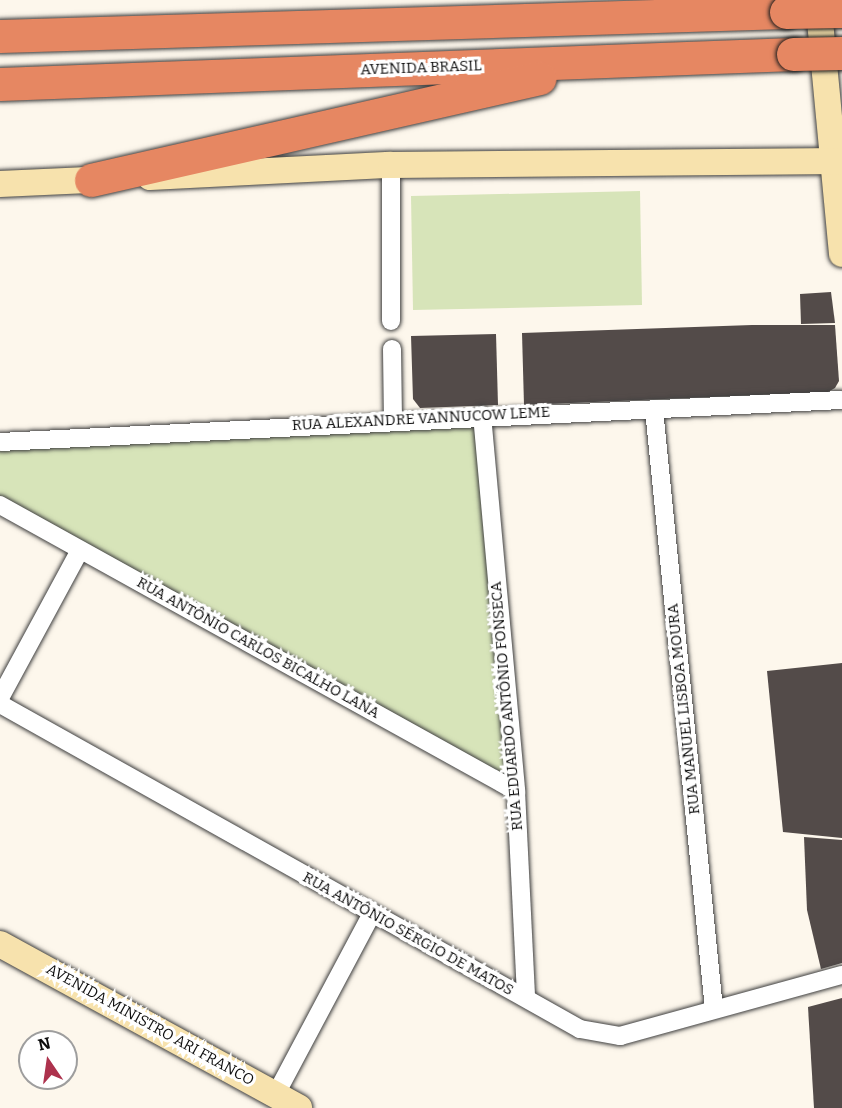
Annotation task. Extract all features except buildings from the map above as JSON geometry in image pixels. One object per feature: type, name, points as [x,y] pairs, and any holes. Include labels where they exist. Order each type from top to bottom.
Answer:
[{"type":"highway","points":[[480,0],[601,19]]},
{"type":"highway","points":[[0,36],[842,10]]},
{"type":"highway","name":"AVENIDA BRASIL","points":[[0,84],[842,52]]},
{"type":"highway","points":[[91,180],[618,61]]},
{"type":"street","points":[[818,0],[837,161],[834,189],[842,254]]},
{"type":"street","points":[[0,184],[392,165],[837,161]]},
{"type":"street","points":[[804,162],[834,189]]},
{"type":"street","points":[[391,321],[392,165]]},
{"type":"street","points":[[392,349],[393,420]]},
{"type":"street","name":"RUA ALEXANDRE VANNUCOW LEME","points":[[0,442],[393,420],[842,400]]},
{"type":"street","name":"RUA MANUEL LISBOA MOURA","points":[[654,409],[714,1009]]},
{"type":"street","name":"RUA EDUARDO ANTÔNIO FONSECA","points":[[482,416],[516,791],[526,998]]},
{"type":"street","name":"RUA ANTÔNIO CARLOS BICALHO LANA","points":[[0,505],[516,791]]},
{"type":"street","points":[[0,698],[80,550]]},
{"type":"street","name":"RUA ANTÔNIO SÉRGIO DE MATOS","points":[[0,704],[370,915],[580,1029],[599,1035],[620,1036],[842,975]]},
{"type":"street","points":[[276,1094],[370,915]]},
{"type":"street","name":"AVENIDA MINISTRO ARI FRANCO","points":[[0,944],[299,1108]]},
{"type":"green space","points":[[640,191],[642,305],[413,310],[411,196]]},
{"type":"green space","points":[[482,415],[516,791],[0,504],[0,442]]}]
